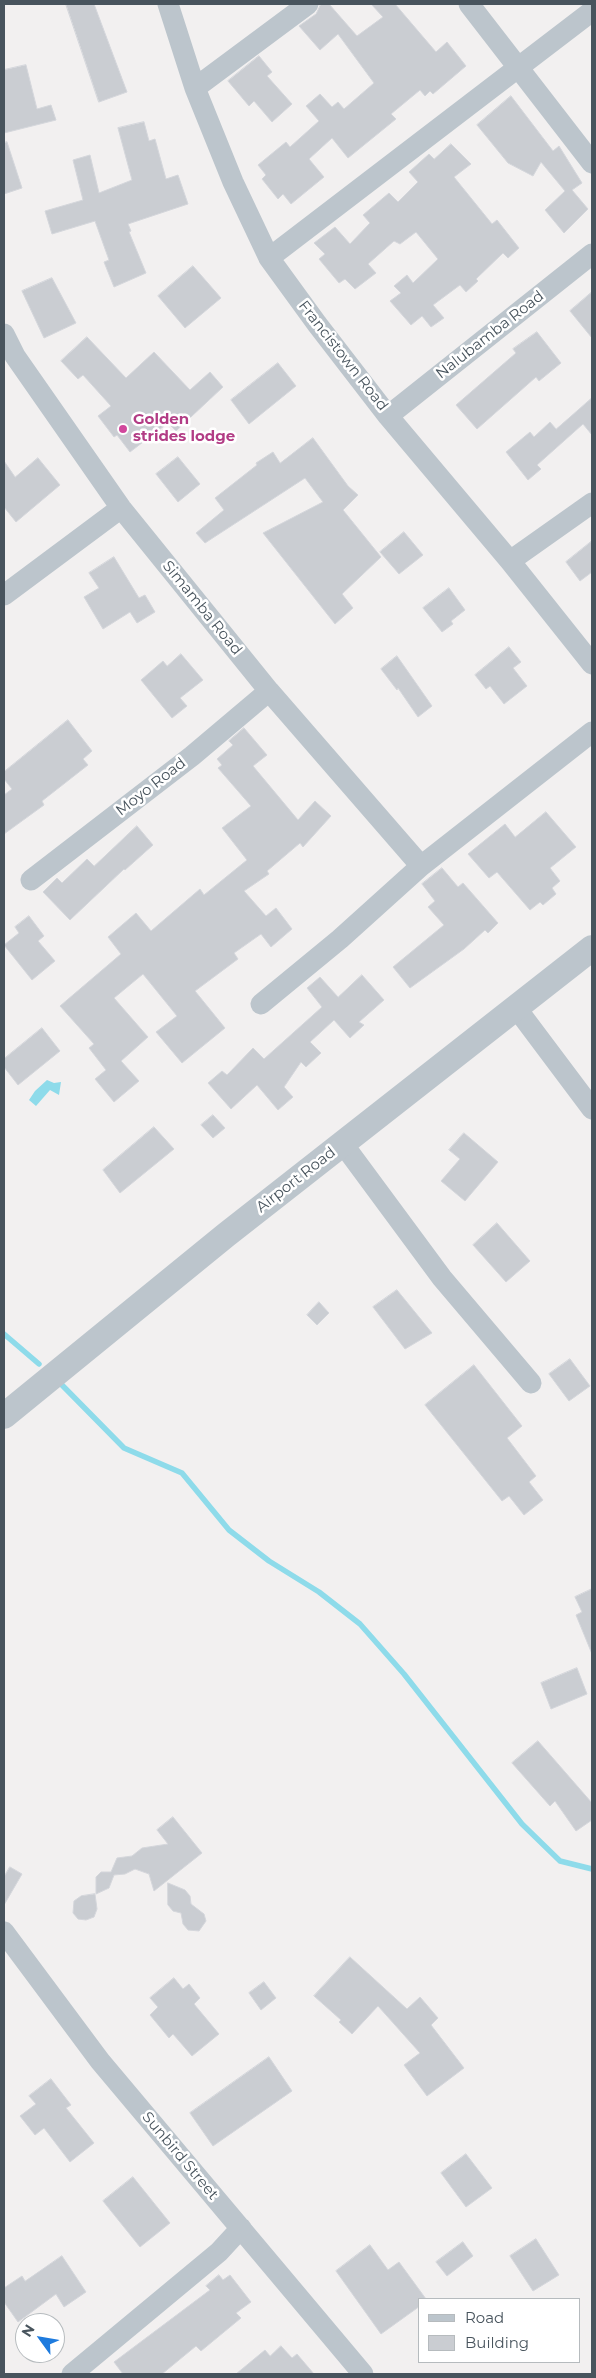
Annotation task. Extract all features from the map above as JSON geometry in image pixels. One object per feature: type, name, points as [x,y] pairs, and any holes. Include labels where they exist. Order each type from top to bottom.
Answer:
[{"type":"street","name":"Francistown Road","points":[[168,4],[195,88],[233,182],[270,258],[317,324],[388,416],[510,561],[592,664]]},
{"type":"street","points":[[195,88],[308,4]]},
{"type":"street","points":[[469,4],[592,163]]},
{"type":"street","points":[[270,258],[592,11]]},
{"type":"street","name":"Nalubamba Road","points":[[388,416],[592,254]]},
{"type":"street","name":"Simamba Road","points":[[4,334],[15,356],[121,508],[269,691],[421,866]]},
{"type":"street","points":[[510,561],[592,503]]},
{"type":"street","points":[[4,595],[121,508]]},
{"type":"street","name":"Moyo Road","points":[[31,880],[192,756],[269,691]]},
{"type":"street","points":[[261,1004],[340,939],[421,866],[592,732]]},
{"type":"street","name":"Airport Road","points":[[4,1416],[226,1235],[517,1009],[592,948]]},
{"type":"street","points":[[517,1009],[592,1109]]},
{"type":"street","points":[[343,1144],[442,1278],[531,1383]]},
{"type":"street","name":"Sunbird Street","points":[[4,1932],[100,2061],[363,2374]]},
{"type":"street","points":[[72,2374],[219,2252],[241,2228]]},
{"type":"water","points":[[47,1080],[54,1083],[61,1082],[59,1095],[50,1090],[36,1106],[29,1100],[35,1091]]},
{"type":"building","points":[[66,4],[94,4],[127,92],[99,102]]},
{"type":"building","points":[[321,4],[329,4],[357,36],[383,17],[371,4],[395,4],[436,52],[447,42],[466,66],[433,94],[430,91],[425,96],[420,90],[391,114],[396,119],[348,158],[332,138],[309,159],[324,177],[291,204],[283,194],[278,199],[262,179],[266,175],[258,165],[286,142],[290,147],[319,121],[306,106],[320,94],[332,107],[338,102],[344,109],[374,83],[338,34],[320,50],[299,26],[316,14]]},
{"type":"building","points":[[259,56],[272,72],[267,76],[292,104],[272,122],[254,101],[249,106],[228,81]]},
{"type":"building","points":[[26,65],[37,109],[51,105],[56,120],[4,133],[4,70]]},
{"type":"building","points":[[511,96],[553,151],[559,146],[582,183],[572,190],[588,209],[564,233],[545,210],[565,191],[541,162],[533,176],[508,163],[477,125]]},
{"type":"building","points":[[144,122],[149,141],[155,139],[166,179],[178,175],[188,204],[128,224],[131,231],[129,232],[146,273],[114,287],[104,262],[109,260],[95,221],[52,234],[45,211],[83,200],[73,160],[90,155],[99,193],[132,180],[118,128]]},
{"type":"building","points":[[7,142],[22,188],[4,194],[4,143]]},
{"type":"building","points":[[451,144],[471,164],[454,177],[492,224],[497,220],[519,248],[508,258],[503,253],[476,279],[478,281],[466,292],[460,285],[433,305],[444,318],[431,327],[422,316],[411,325],[390,301],[401,293],[394,286],[407,275],[413,283],[438,259],[416,232],[400,244],[394,241],[368,264],[376,273],[355,289],[345,279],[339,283],[319,259],[325,254],[314,243],[335,227],[350,244],[370,223],[363,215],[389,193],[398,202],[418,182],[409,172],[429,154],[434,159]]},
{"type":"building","points":[[193,266],[221,298],[185,328],[158,296]]},
{"type":"building","points":[[52,278],[76,323],[44,338],[22,291]]},
{"type":"building","points":[[592,292],[592,338],[570,311]]},
{"type":"building","points":[[537,332],[561,363],[539,381],[536,377],[477,429],[456,405],[516,353],[513,349]]},
{"type":"building","points":[[87,337],[126,378],[154,352],[190,390],[210,372],[223,387],[176,431],[168,423],[130,452],[117,435],[114,437],[98,416],[111,406],[83,375],[78,379],[61,361]]},
{"type":"building","points":[[278,363],[296,386],[249,424],[231,400]]},
{"type":"building","points":[[592,398],[592,435],[583,424],[537,465],[541,469],[528,480],[506,452],[530,432],[534,437],[550,422],[556,429]]},
{"type":"building","points":[[313,438],[348,486],[358,495],[343,510],[381,557],[342,594],[353,608],[335,624],[263,533],[323,502],[305,478],[205,543],[196,533],[224,510],[215,498],[257,465],[256,463],[273,452],[280,463]]},
{"type":"building","points":[[178,457],[200,484],[178,502],[156,474]]},
{"type":"building","points":[[38,458],[60,485],[16,522],[4,507],[4,461],[15,477]]},
{"type":"building","points":[[404,532],[423,555],[399,574],[380,552]]},
{"type":"building","points":[[592,541],[592,572],[580,581],[566,562]]},
{"type":"building","points":[[114,557],[139,598],[145,595],[155,612],[137,623],[130,612],[103,629],[84,597],[99,588],[89,573]]},
{"type":"building","points":[[449,588],[465,610],[451,621],[453,624],[442,632],[423,608]]},
{"type":"building","points":[[509,647],[521,662],[513,668],[527,686],[504,704],[490,686],[486,689],[475,675]]},
{"type":"building","points":[[181,654],[203,680],[180,698],[187,706],[172,718],[141,680],[163,661],[167,666]]},
{"type":"building","points":[[397,656],[432,706],[418,717],[398,688],[397,690],[381,669]]},
{"type":"building","points":[[68,720],[92,751],[83,759],[88,765],[42,801],[44,805],[4,834],[4,795],[12,789],[4,779],[4,772]]},
{"type":"building","points":[[244,728],[267,755],[253,766],[298,820],[315,801],[331,816],[303,847],[300,843],[267,871],[269,874],[244,891],[266,916],[276,908],[292,929],[271,947],[261,934],[234,953],[238,959],[195,991],[225,1028],[182,1063],[156,1032],[177,1016],[143,974],[114,998],[148,1037],[121,1061],[139,1081],[114,1102],[95,1079],[106,1070],[89,1048],[94,1044],[60,1006],[121,954],[108,937],[136,913],[151,931],[200,889],[204,895],[247,860],[222,828],[251,806],[218,768],[222,765],[217,759],[233,745],[229,741]]},
{"type":"building","points":[[546,812],[576,847],[550,868],[560,881],[552,888],[556,894],[543,905],[540,902],[530,910],[497,872],[489,878],[468,854],[505,824],[515,837]]},
{"type":"building","points":[[137,826],[153,845],[124,869],[70,920],[43,892],[57,878],[62,883],[87,859],[94,866]]},
{"type":"building","points":[[442,868],[458,887],[463,883],[498,923],[488,933],[485,930],[464,949],[410,988],[393,967],[444,925],[428,907],[435,901],[422,884]]},
{"type":"building","points":[[29,916],[44,936],[38,941],[55,961],[32,980],[4,945],[19,933],[15,927]]},
{"type":"building","points":[[362,975],[384,1000],[359,1022],[364,1025],[350,1038],[334,1020],[310,1042],[321,1053],[306,1067],[301,1062],[284,1087],[293,1097],[278,1110],[257,1085],[231,1109],[208,1083],[222,1071],[227,1075],[253,1048],[264,1059],[322,1007],[307,988],[320,977],[338,997]]},
{"type":"building","points":[[42,1028],[60,1051],[18,1085],[4,1067],[4,1059]]},
{"type":"building","points":[[213,1115],[225,1128],[213,1138],[201,1125]]},
{"type":"building","points":[[154,1127],[174,1149],[120,1193],[103,1170]]},
{"type":"building","points":[[464,1133],[498,1162],[465,1201],[441,1181],[460,1159],[449,1150]]},
{"type":"building","points":[[497,1223],[530,1261],[506,1282],[473,1245]]},
{"type":"building","points":[[397,1290],[432,1333],[405,1349],[373,1307]]},
{"type":"building","points":[[319,1302],[329,1313],[317,1325],[307,1315]]},
{"type":"building","points":[[570,1359],[590,1386],[569,1401],[549,1374]]},
{"type":"building","points":[[474,1365],[522,1426],[507,1438],[536,1476],[529,1482],[543,1500],[524,1515],[509,1496],[502,1501],[425,1405]]},
{"type":"building","points":[[592,1589],[592,1654],[576,1615],[582,1612],[575,1597]]},
{"type":"building","points":[[577,1668],[587,1694],[551,1709],[541,1683]]},
{"type":"building","points":[[538,1741],[592,1803],[592,1820],[576,1831],[555,1801],[550,1806],[512,1763]]},
{"type":"building","points":[[173,1817],[202,1853],[154,1891],[149,1874],[135,1869],[125,1874],[114,1875],[109,1888],[96,1894],[96,1877],[101,1872],[111,1872],[117,1858],[132,1856],[142,1848],[168,1844],[157,1830]]},
{"type":"building","points":[[10,1867],[22,1874],[4,1905],[4,1877]]},
{"type":"building","points":[[168,1883],[185,1890],[190,1896],[191,1904],[204,1914],[206,1921],[199,1931],[188,1930],[183,1924],[181,1913],[173,1911],[168,1905]]},
{"type":"building","points":[[95,1894],[97,1909],[94,1917],[86,1920],[78,1919],[73,1913],[74,1901],[81,1896]]},
{"type":"building","points":[[350,1957],[407,2009],[420,1997],[438,2018],[431,2025],[464,2068],[427,2096],[404,2065],[420,2053],[378,2006],[352,2034],[339,2022],[341,2020],[314,1996]]},
{"type":"building","points":[[174,1978],[183,1989],[189,1984],[200,1998],[194,2004],[219,2034],[192,2056],[173,2034],[169,2038],[150,2015],[158,2007],[150,1998]]},
{"type":"building","points":[[264,1982],[276,1998],[261,2010],[249,1993]]},
{"type":"building","points":[[269,2057],[292,2091],[213,2146],[190,2113]]},
{"type":"building","points":[[51,2079],[71,2105],[66,2108],[94,2143],[70,2162],[44,2128],[35,2135],[20,2116],[36,2104],[29,2096]]},
{"type":"building","points":[[466,2154],[492,2188],[466,2207],[441,2173]]},
{"type":"building","points":[[133,2177],[170,2223],[140,2247],[103,2201]]},
{"type":"building","points":[[536,2239],[559,2275],[533,2291],[510,2256]]},
{"type":"building","points":[[463,2242],[473,2256],[447,2276],[436,2262]]},
{"type":"building","points":[[370,2245],[388,2270],[399,2262],[425,2298],[418,2298],[418,2307],[381,2334],[336,2271]]},
{"type":"building","points":[[62,2256],[86,2292],[64,2307],[56,2294],[30,2313],[15,2313],[15,2318],[4,2302],[4,2288],[22,2276],[25,2281]]},
{"type":"building","points":[[219,2275],[223,2280],[230,2275],[251,2302],[236,2313],[241,2318],[201,2351],[196,2346],[162,2374],[123,2374],[114,2362],[210,2290],[206,2286]]},
{"type":"building","points":[[281,2346],[292,2358],[297,2354],[314,2374],[236,2374],[265,2350],[270,2356]]},
{"type":"waterway","points":[[4,1334],[39,1364]]},
{"type":"waterway","points":[[60,1383],[124,1448],[182,1473],[229,1530],[269,1561],[319,1592],[360,1624],[404,1674],[522,1824],[560,1861],[592,1869]]},
{"type":"place","name":"Golden strides lodge","points":[[123,429]]}]
